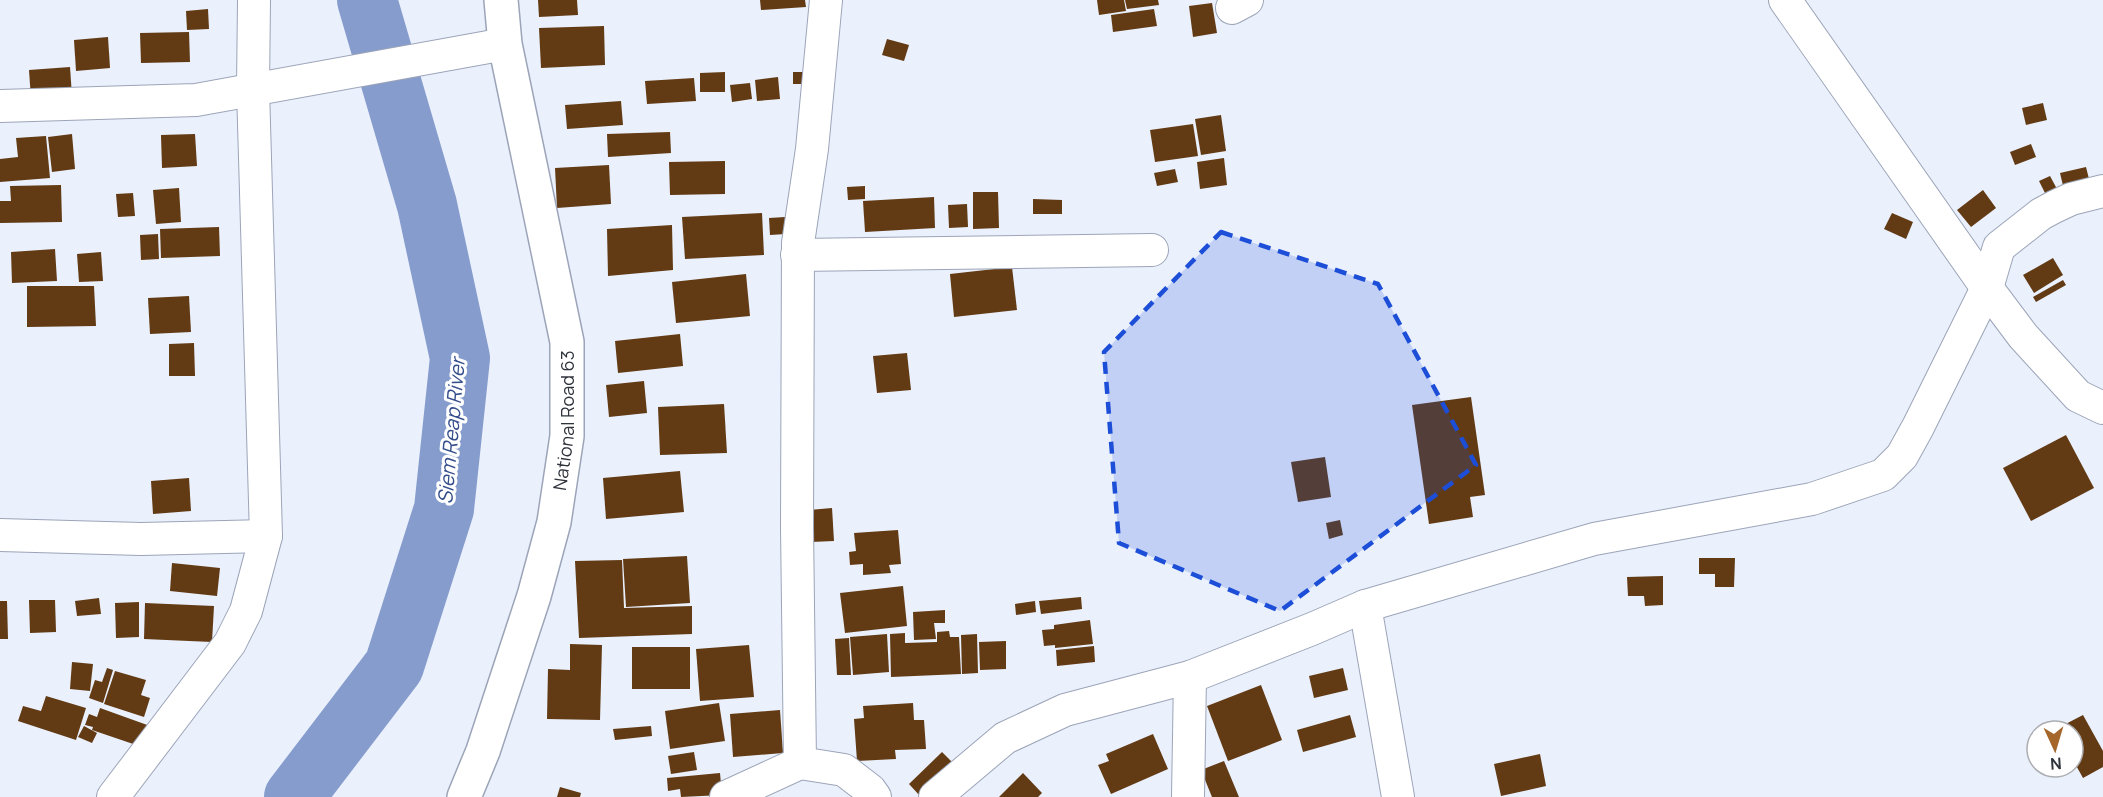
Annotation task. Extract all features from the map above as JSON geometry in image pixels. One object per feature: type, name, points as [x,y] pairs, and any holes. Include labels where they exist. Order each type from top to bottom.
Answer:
[{"type":"street","points":[[113,797],[230,643],[246,611],[266,536],[253,89],[254,0]]},
{"type":"street","name":"National Road 63","points":[[464,797],[483,751],[534,596],[554,522],[567,436],[567,342],[505,44],[501,0]]},
{"type":"street","points":[[800,763],[797,255],[803,199],[812,149],[826,0]]},
{"type":"street","points":[[1785,0],[2023,336],[2078,396],[2103,408]]},
{"type":"street","points":[[0,106],[196,100],[505,44]]},
{"type":"street","points":[[935,797],[1005,738],[1065,710],[1190,677],[1365,606],[1594,539],[1812,499],[1882,475],[1902,456],[1918,427],[1987,288],[1999,247],[2041,214],[2054,207],[2071,199],[2103,191]]},
{"type":"street","points":[[797,255],[1152,250]]},
{"type":"street","points":[[0,535],[141,539],[266,536]]},
{"type":"street","points":[[1365,606],[1398,797]]},
{"type":"street","points":[[1188,797],[1190,677]]},
{"type":"street","points":[[726,797],[800,763],[844,770],[870,790],[875,797]]},
{"type":"highlighted area","points":[[1221,232],[1378,284],[1476,465],[1280,611],[1119,543],[1104,352]]},
{"type":"building","points":[[538,0],[577,0],[578,15],[539,17]]},
{"type":"building","points":[[760,0],[805,0],[806,7],[761,10]]},
{"type":"building","points":[[1097,0],[1124,0],[1126,11],[1099,15]]},
{"type":"building","points":[[1125,0],[1158,0],[1159,5],[1127,9]]},
{"type":"building","points":[[1212,3],[1217,33],[1193,37],[1189,6]]},
{"type":"building","points":[[208,9],[209,29],[187,30],[186,11]]},
{"type":"building","points":[[1154,9],[1157,26],[1113,32],[1111,15]]},
{"type":"building","points":[[604,26],[605,65],[541,68],[539,28]]},
{"type":"building","points":[[189,32],[190,62],[141,63],[140,33]]},
{"type":"building","points":[[108,37],[110,68],[76,71],[74,40]]},
{"type":"building","points":[[887,39],[909,45],[904,61],[882,55]]},
{"type":"building","points":[[70,67],[72,96],[31,99],[29,70]]},
{"type":"building","points":[[725,72],[725,92],[700,92],[700,73]]},
{"type":"building","points":[[793,72],[810,72],[810,84],[793,84]]},
{"type":"building","points":[[778,77],[780,99],[757,101],[755,80]]},
{"type":"building","points":[[694,78],[696,101],[647,104],[645,81]]},
{"type":"building","points":[[750,83],[752,99],[732,102],[730,85]]},
{"type":"building","points":[[621,101],[623,125],[567,129],[565,105]]},
{"type":"building","points":[[2043,103],[2047,120],[2026,125],[2022,108]]},
{"type":"building","points":[[1221,115],[1226,151],[1201,155],[1195,119]]},
{"type":"building","points":[[1193,124],[1198,156],[1155,162],[1150,130]]},
{"type":"building","points":[[670,132],[671,153],[608,157],[607,134]]},
{"type":"building","points":[[72,134],[75,169],[52,172],[48,137]]},
{"type":"building","points":[[195,134],[197,166],[162,168],[161,135]]},
{"type":"building","points":[[46,136],[50,178],[0,182],[0,159],[18,157],[16,138]]},
{"type":"building","points":[[2031,144],[2036,157],[2015,165],[2010,152]]},
{"type":"building","points":[[1224,158],[1227,185],[1200,189],[1197,162]]},
{"type":"building","points":[[725,161],[725,194],[670,195],[669,162]]},
{"type":"building","points":[[609,165],[611,204],[557,208],[555,168]]},
{"type":"building","points":[[2086,167],[2090,183],[2064,190],[2060,173]]},
{"type":"building","points":[[1175,169],[1178,182],[1157,186],[1154,173]]},
{"type":"building","points":[[2050,176],[2057,189],[2046,195],[2039,181]]},
{"type":"building","points":[[61,185],[62,222],[0,223],[0,201],[11,201],[10,186]]},
{"type":"building","points":[[865,186],[865,199],[848,200],[847,187]]},
{"type":"building","points":[[179,188],[181,222],[156,224],[153,190]]},
{"type":"building","points":[[1983,190],[1996,208],[1971,227],[1957,210]]},
{"type":"building","points":[[973,192],[998,192],[999,228],[973,229]]},
{"type":"building","points":[[133,193],[135,216],[118,217],[116,194]]},
{"type":"building","points":[[934,197],[935,228],[865,232],[863,201]]},
{"type":"building","points":[[1033,199],[1062,200],[1062,214],[1033,214]]},
{"type":"building","points":[[967,204],[968,227],[949,228],[948,205]]},
{"type":"building","points":[[762,213],[764,255],[685,259],[682,217]]},
{"type":"building","points":[[1892,213],[1913,222],[1906,239],[1884,229]]},
{"type":"building","points":[[785,217],[786,234],[770,235],[769,218]]},
{"type":"building","points":[[672,225],[673,270],[608,276],[607,229]]},
{"type":"building","points":[[219,227],[220,256],[161,258],[160,229]]},
{"type":"building","points":[[158,234],[159,259],[141,260],[140,235]]},
{"type":"building","points":[[55,249],[57,281],[12,283],[11,252]]},
{"type":"building","points":[[101,252],[103,281],[79,282],[77,254]]},
{"type":"building","points":[[2053,258],[2063,275],[2034,293],[2023,275]]},
{"type":"building","points":[[1012,267],[1017,310],[954,317],[950,274]]},
{"type":"building","points":[[746,274],[750,316],[676,323],[672,282]]},
{"type":"building","points":[[2063,280],[2066,285],[2036,302],[2033,297]]},
{"type":"building","points":[[27,286],[94,286],[96,326],[27,327]]},
{"type":"building","points":[[189,296],[191,332],[150,334],[148,298]]},
{"type":"building","points":[[680,334],[683,366],[618,373],[615,341]]},
{"type":"building","points":[[194,343],[195,376],[169,376],[169,344]]},
{"type":"building","points":[[907,353],[911,390],[877,393],[873,356]]},
{"type":"building","points":[[644,381],[647,413],[609,417],[606,385]]},
{"type":"building","points":[[1471,397],[1485,495],[1470,497],[1473,517],[1429,524],[1412,405]]},
{"type":"building","points":[[724,404],[727,453],[660,455],[658,407]]},
{"type":"building","points":[[2066,435],[2094,488],[2031,521],[2003,468]]},
{"type":"building","points":[[1325,457],[1331,497],[1298,502],[1291,462]]},
{"type":"building","points":[[680,471],[684,512],[606,519],[603,478]]},
{"type":"building","points":[[189,478],[191,511],[153,514],[151,481]]},
{"type":"building","points":[[832,508],[834,541],[811,542],[809,510]]},
{"type":"building","points":[[1340,520],[1343,535],[1329,539],[1326,523]]},
{"type":"building","points":[[898,530],[901,564],[889,565],[891,573],[863,575],[863,564],[850,565],[849,552],[856,551],[854,533]]},
{"type":"building","points":[[687,556],[690,603],[626,607],[623,559]]},
{"type":"building","points":[[1699,558],[1735,558],[1734,587],[1715,587],[1715,574],[1699,574]]},
{"type":"building","points":[[622,560],[624,608],[692,606],[692,634],[579,638],[575,561]]},
{"type":"building","points":[[172,563],[220,568],[217,596],[170,591]]},
{"type":"building","points":[[1663,576],[1663,605],[1645,606],[1644,596],[1628,596],[1627,577]]},
{"type":"building","points":[[903,586],[907,626],[845,633],[840,593]]},
{"type":"building","points":[[1081,597],[1082,609],[1041,614],[1039,601]]},
{"type":"building","points":[[99,598],[101,614],[77,616],[75,601]]},
{"type":"building","points":[[29,600],[55,600],[56,632],[30,633]]},
{"type":"building","points":[[0,601],[7,601],[8,639],[0,639]]},
{"type":"building","points":[[1035,601],[1036,612],[1016,615],[1015,604]]},
{"type":"building","points":[[139,602],[139,637],[116,638],[115,603]]},
{"type":"building","points":[[145,603],[214,606],[212,642],[144,639]]},
{"type":"building","points":[[945,610],[945,623],[934,623],[936,639],[914,640],[913,612]]},
{"type":"building","points":[[1090,620],[1093,644],[1055,648],[1055,645],[1044,646],[1042,630],[1054,629],[1054,625]]},
{"type":"building","points":[[949,631],[950,637],[959,637],[961,674],[891,677],[890,634],[905,633],[905,643],[937,642],[937,632]]},
{"type":"building","points":[[887,634],[889,672],[853,675],[850,637]]},
{"type":"building","points":[[977,634],[978,673],[962,674],[961,635]]},
{"type":"building","points":[[849,638],[851,675],[837,675],[835,639]]},
{"type":"building","points":[[1006,641],[1006,669],[980,670],[979,642]]},
{"type":"building","points":[[570,644],[602,645],[600,720],[547,719],[548,669],[570,670]]},
{"type":"building","points":[[749,645],[754,697],[700,701],[696,649]]},
{"type":"building","points":[[1094,646],[1095,662],[1057,666],[1056,650]]},
{"type":"building","points":[[632,647],[690,647],[690,689],[632,689]]},
{"type":"building","points":[[72,662],[93,664],[90,691],[70,689]]},
{"type":"building","points":[[107,668],[113,670],[103,703],[89,698],[95,680],[102,682]]},
{"type":"building","points":[[1343,668],[1348,690],[1314,698],[1309,676]]},
{"type":"building","points":[[115,671],[146,680],[141,695],[150,698],[144,717],[104,704]]},
{"type":"building","points":[[1261,685],[1282,740],[1228,761],[1207,706]]},
{"type":"building","points":[[46,696],[86,708],[76,740],[18,721],[23,706],[41,711]]},
{"type":"building","points":[[719,703],[725,741],[670,749],[665,711]]},
{"type":"building","points":[[913,703],[914,720],[924,720],[926,749],[895,750],[896,759],[857,761],[854,719],[864,718],[863,706]]},
{"type":"building","points":[[100,708],[150,726],[142,747],[92,730],[93,727],[85,725],[89,714],[97,717]]},
{"type":"building","points":[[780,710],[783,753],[733,757],[730,714]]},
{"type":"building","points":[[1350,715],[1356,737],[1303,752],[1297,730]]},
{"type":"building","points":[[2083,715],[2103,751],[2103,767],[2085,777],[2085,719],[2075,719]]},
{"type":"building","points":[[84,726],[97,733],[92,743],[78,737]]},
{"type":"building","points":[[651,726],[652,736],[615,740],[613,729]]},
{"type":"building","points":[[1153,734],[1168,769],[1111,794],[1098,765],[1109,761],[1106,754]]},
{"type":"building","points":[[694,752],[697,770],[671,774],[668,756]]},
{"type":"building","points":[[942,752],[959,769],[920,796],[909,784]]},
{"type":"building","points":[[1540,754],[1546,786],[1501,796],[1494,764]]},
{"type":"building","points":[[1224,761],[1239,797],[1212,797],[1201,770]]},
{"type":"building","points":[[720,773],[722,795],[681,797],[680,789],[668,791],[667,778]]},
{"type":"building","points":[[1023,773],[1042,793],[1038,797],[999,797]]},
{"type":"building","points":[[560,787],[581,793],[580,797],[557,797]]},
{"type":"waterway","name":"Siem Reap River","points":[[294,797],[394,666],[444,509],[460,358],[427,205],[367,0]]}]
